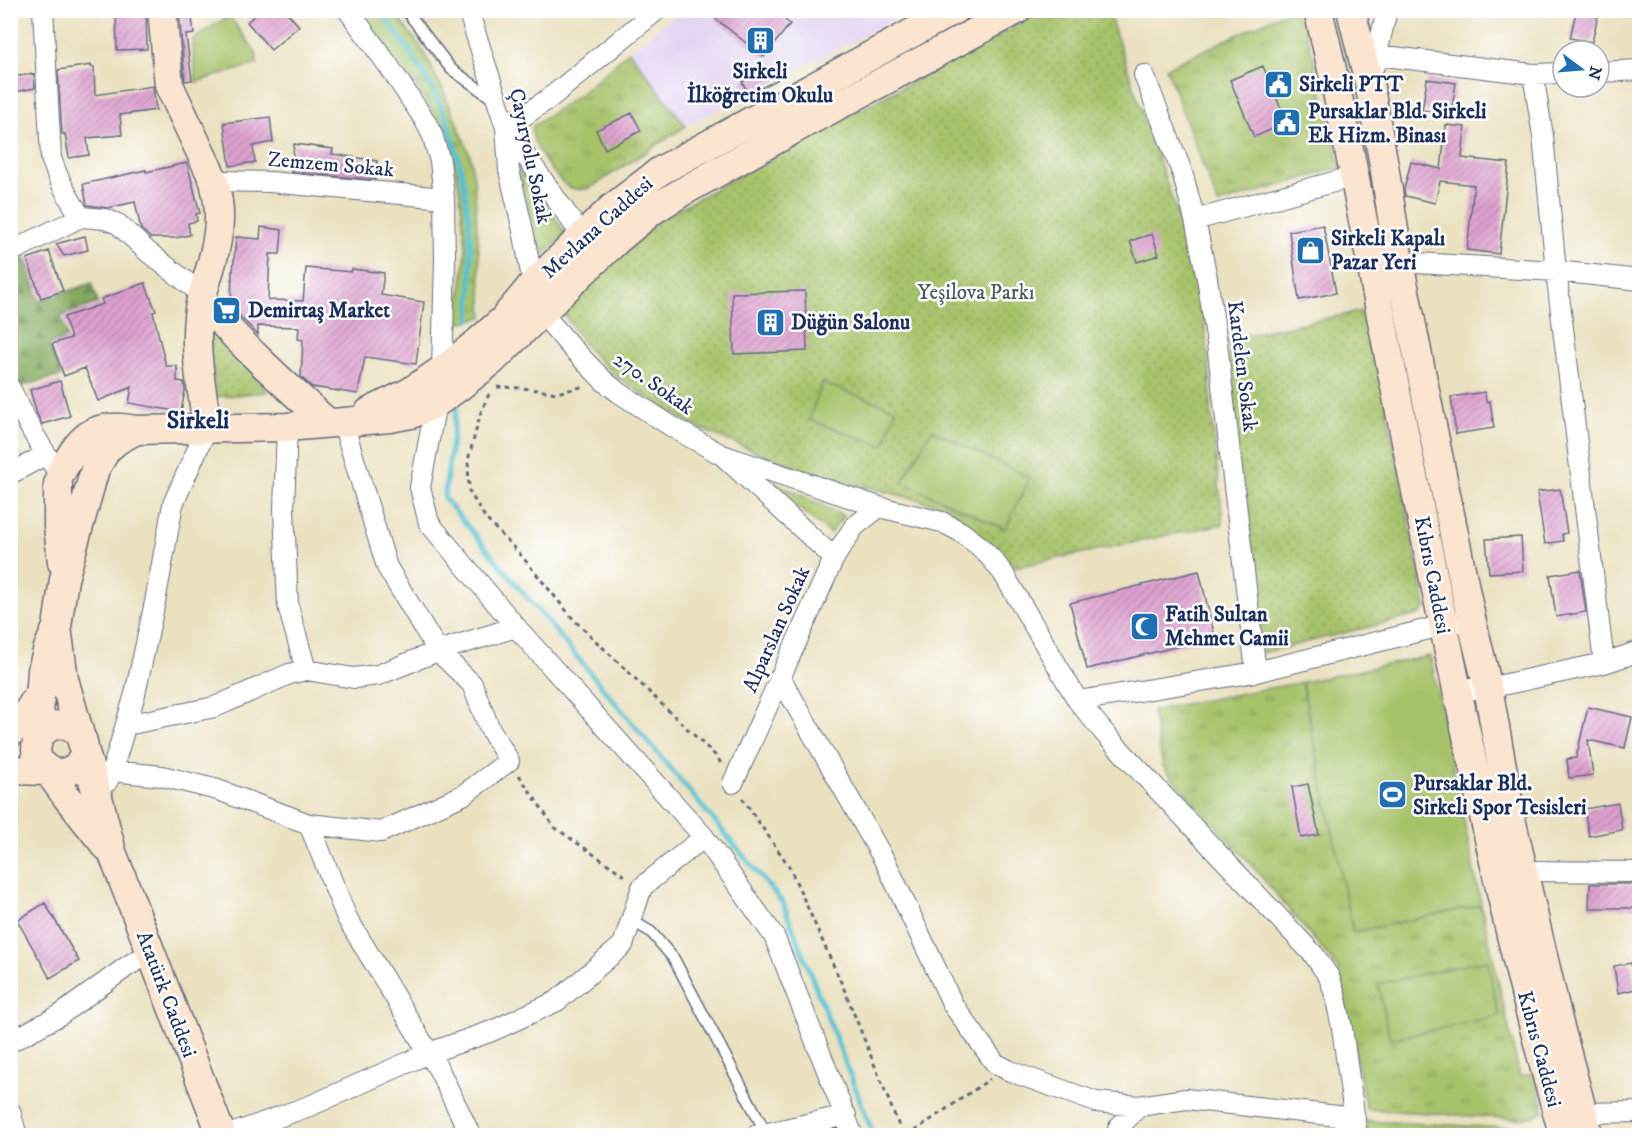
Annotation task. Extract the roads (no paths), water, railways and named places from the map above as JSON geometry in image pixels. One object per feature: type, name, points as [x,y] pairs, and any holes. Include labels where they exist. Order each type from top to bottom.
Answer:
[{"type":"street","points":[[42,10],[51,158],[66,196],[81,217]]},
{"type":"street","points":[[99,801],[112,771],[135,694],[173,504],[207,428],[196,326],[213,257],[218,230],[219,206],[214,181],[169,85],[162,10]]},
{"type":"street","points":[[338,422],[408,393],[447,366],[444,198],[440,162],[432,134],[424,118],[348,10]]},
{"type":"street","name":"Çayıryolu Sokak","points":[[468,10],[506,128],[509,170],[533,284],[542,313]]},
{"type":"street","points":[[583,237],[506,128],[551,97],[657,10]]},
{"type":"street","name":"Mevlana Caddesi","points":[[447,366],[503,320],[533,284],[612,208],[660,171],[922,18],[954,10]]},
{"type":"street","points":[[54,471],[84,437],[109,427],[136,430],[287,427],[390,418],[411,414],[436,403],[492,361],[617,240],[653,210],[817,116],[1017,10]]},
{"type":"street","name":"Kıbrıs Caddesi","points":[[1318,10],[1355,176],[1389,359],[1443,625],[1504,907],[1564,1136]]},
{"type":"street","points":[[1351,10],[1369,83],[1399,262],[1471,618],[1488,687],[1522,871],[1586,1124],[1640,1112]]},
{"type":"street","points":[[1369,83],[1388,10]]},
{"type":"street","points":[[1377,55],[1533,74],[1551,73]]},
{"type":"street","points":[[1611,71],[1640,70]]},
{"type":"street","points":[[1533,74],[1544,136],[1556,271],[1604,663]]},
{"type":"street","name":"Kardelen Sokak","points":[[1144,75],[1182,172],[1207,278],[1217,343],[1256,672]]},
{"type":"street","points":[[1195,220],[1355,176]]},
{"type":"street","name":"Zemzem Sokak","points":[[214,181],[270,182],[444,198]]},
{"type":"street","points":[[10,252],[81,217],[105,219],[118,224],[202,297],[254,355],[338,422],[347,436],[387,567],[438,651],[472,684],[489,727],[509,761],[464,795],[381,832],[309,824],[218,790],[162,776],[112,771]]},
{"type":"street","points":[[1399,262],[1556,271],[1640,280]]},
{"type":"street","name":"270. Sokak","points":[[542,313],[604,381],[674,428],[722,455]]},
{"type":"street","points":[[10,388],[54,471],[64,579]]},
{"type":"street","points":[[436,403],[420,487],[429,523],[516,627],[704,837],[774,936],[854,1136]]},
{"type":"street","points":[[287,427],[284,509],[288,606],[306,669]]},
{"type":"street","points":[[112,852],[38,759],[40,691],[42,670],[57,627],[64,579],[99,460],[118,440],[136,430]]},
{"type":"street","points":[[722,455],[879,507],[942,522],[961,532],[992,558],[1004,573],[1077,701],[1107,736],[1314,955],[1329,977],[1340,1017],[1356,1127],[1186,1099],[1139,1106],[1096,1102],[1040,1083],[995,1063],[953,1005],[887,865],[780,677]]},
{"type":"street","points":[[722,455],[834,558]]},
{"type":"street","points":[[10,474],[54,471],[78,464],[90,474],[91,485]]},
{"type":"street","name":"Alparslan Sokak","points":[[733,783],[834,558],[854,527],[879,507]]},
{"type":"street","points":[[1077,701],[1256,672],[1471,618]]},
{"type":"street","points":[[57,627],[64,679],[112,852]]},
{"type":"street","points":[[126,725],[215,707],[289,674],[306,669],[354,678],[378,675],[438,651],[516,627]]},
{"type":"street","points":[[1457,690],[1488,687],[1604,663],[1640,651]]},
{"type":"street","points":[[37,745],[15,718],[40,691]]},
{"type":"street","points":[[10,770],[63,773],[76,767],[84,754],[82,739],[72,729],[65,726],[58,726],[44,732],[37,745]]},
{"type":"street","points":[[309,824],[347,918],[439,1070],[471,1136]]},
{"type":"street","points":[[224,1136],[312,1105],[429,1053],[492,1031],[557,1001],[623,945],[642,887],[704,837]]},
{"type":"street","name":"Atatürk Caddesi","points":[[112,852],[224,1136]]},
{"type":"street","points":[[1522,871],[1640,873]]},
{"type":"street","points":[[10,1042],[60,1015],[129,965],[151,953]]},
{"type":"street","points":[[1116,1136],[1119,1127],[1139,1106]]},
{"type":"street","points":[[10,1111],[17,1136]]},
{"type":"street","points":[[760,1134],[846,1115]]},
{"type":"lane","points":[[406,10],[452,69],[497,101]]},
{"type":"lane","points":[[631,920],[651,932],[674,959],[760,1134]]},
{"type":"waterway","points":[[379,10],[407,47],[432,89],[445,116],[454,144],[467,203],[470,233],[470,320]]},
{"type":"waterway","points":[[457,406],[444,498],[783,903],[874,1136]]},
{"type":"place","name":"Sirkeli İlköğretim Okulu","points":[[760,40]]},
{"type":"place","name":"Sirkeli PTT","points":[[1278,84]]},
{"type":"place","name":"Pursaklar Bld. Sirkeli Ek Hizm. Binası","points":[[1287,123]]},
{"type":"place","name":"Sirkeli Kapalı Pazar Yeri","points":[[1310,250]]},
{"type":"place","name":"Demirtaş Market","points":[[227,310]]},
{"type":"place","name":"Düğün Salonu","points":[[770,322]]},
{"type":"place","name":"Fatih Sultan Mehmet Camii","points":[[1144,626]]},
{"type":"place","name":"Pursaklar Bld. Sirkeli Spor Tesisleri","points":[[1392,795]]},
{"type":"district","name":"Sirkeli","points":[[198,420]]},
{"type":"park label","name":"Yeşilova Parkı","points":[[976,292]]}]
